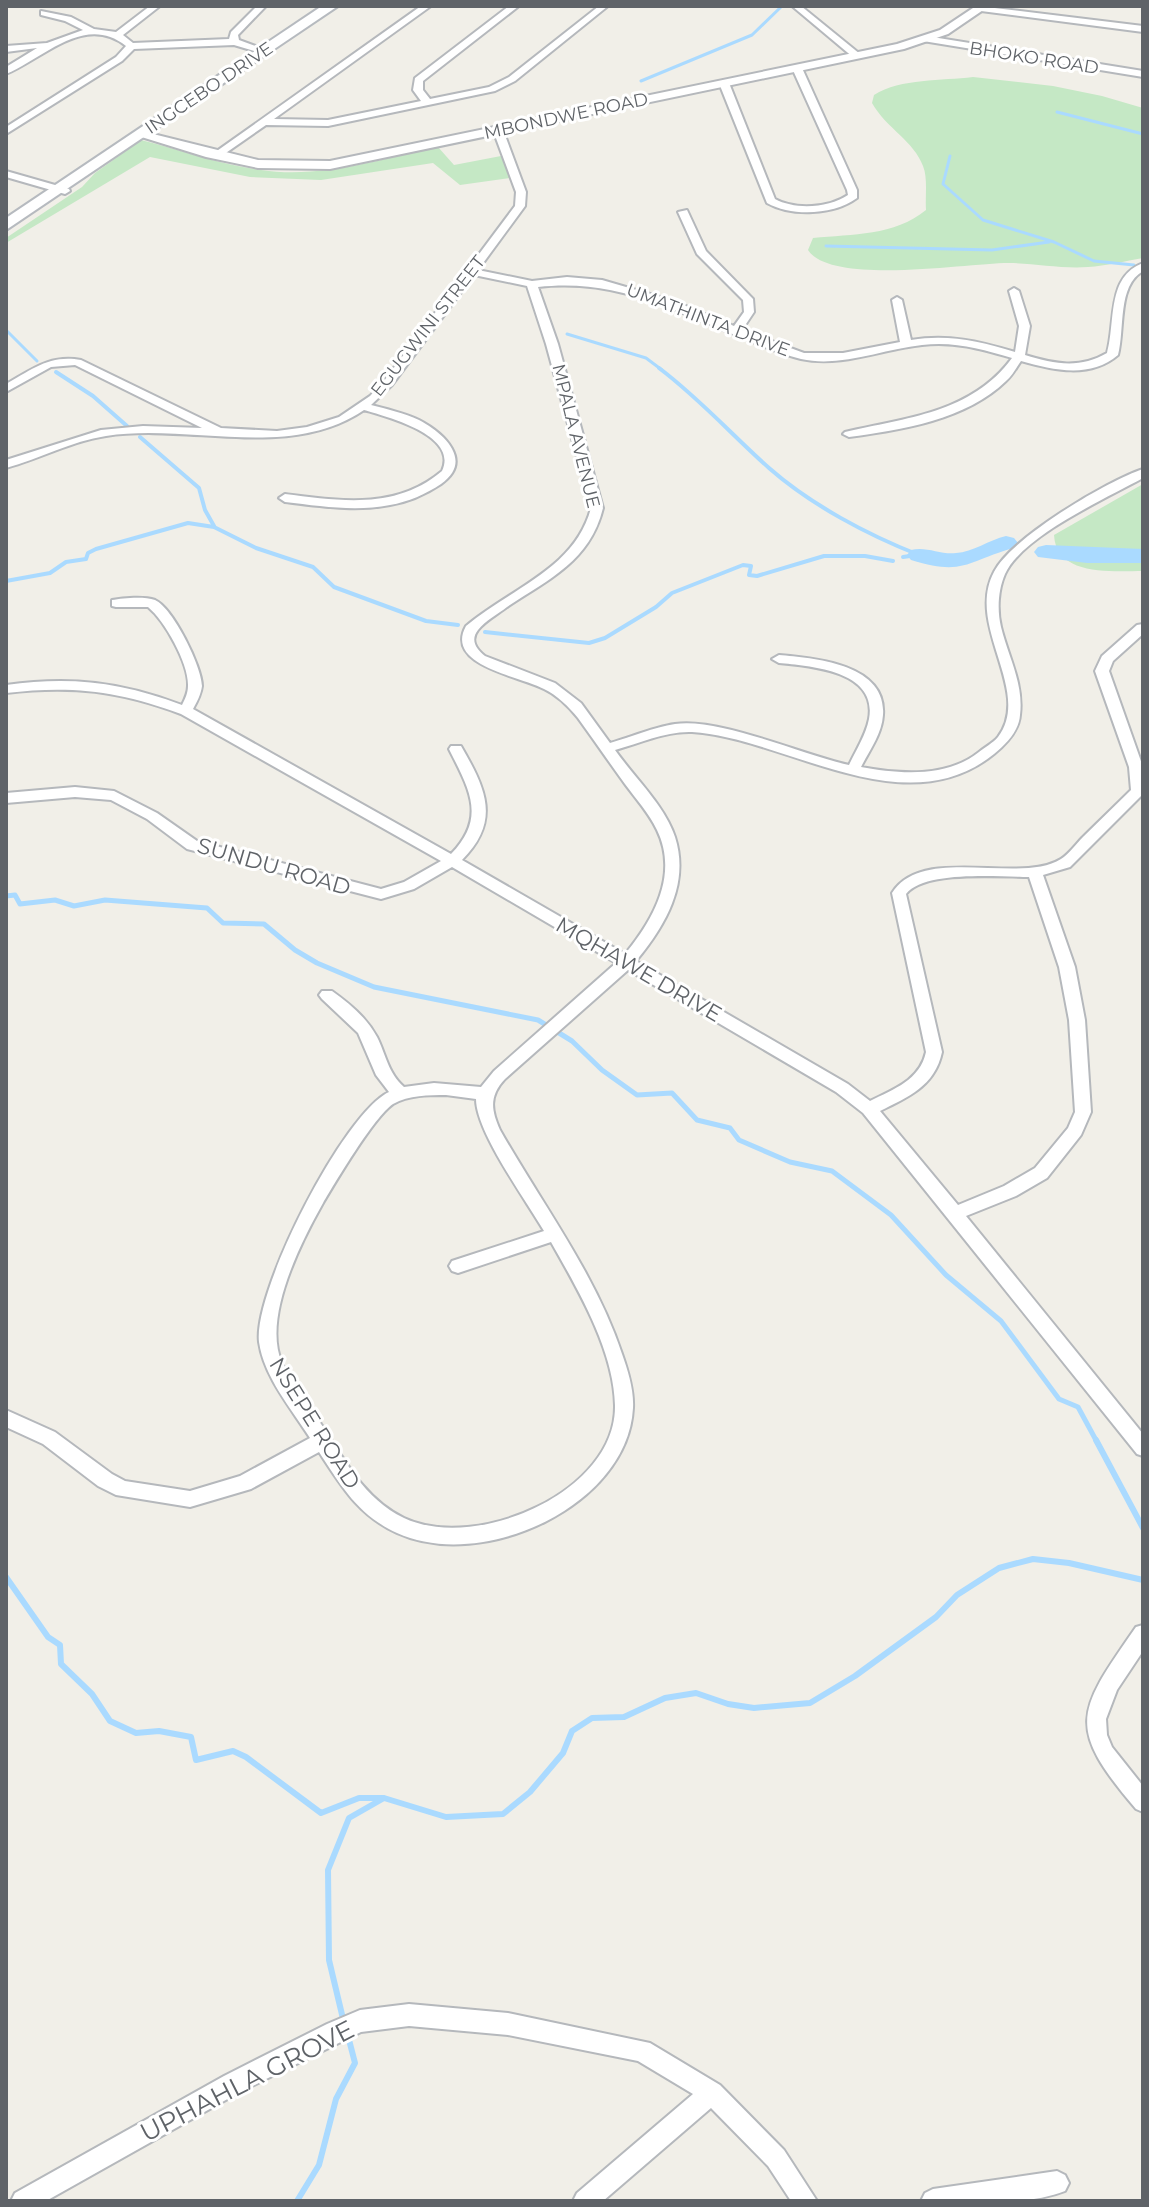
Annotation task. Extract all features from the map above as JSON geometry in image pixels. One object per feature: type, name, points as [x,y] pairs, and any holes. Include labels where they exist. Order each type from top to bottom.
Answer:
[{"type":"main road","name":"INGCEBO DRIVE","points":[[6,232],[88,171],[331,6]]},
{"type":"main road","name":"INGCEBO DRIVE","points":[[6,225],[62,190]]},
{"type":"street","points":[[113,35],[145,6]]},
{"type":"street","points":[[113,35],[156,6]]},
{"type":"street","points":[[234,42],[234,34],[262,6]]},
{"type":"street","points":[[217,155],[427,6]]},
{"type":"street","points":[[428,103],[417,86],[420,77],[515,6]]},
{"type":"street","points":[[265,122],[321,124],[504,84],[604,6]]},
{"type":"street","points":[[796,6],[857,56]]},
{"type":"street","name":"MBONDWE ROAD","points":[[141,135],[272,167],[314,168],[857,56],[926,39],[982,7]]},
{"type":"street","name":"BHOKO ROAD","points":[[982,7],[1143,29]]},
{"type":"street","points":[[44,13],[68,19],[94,32]]},
{"type":"street","points":[[6,71],[48,44],[70,35],[94,32],[113,35],[131,46],[234,42],[264,51]]},
{"type":"street","name":"BHOKO ROAD","points":[[926,39],[1143,74]]},
{"type":"street","points":[[6,49],[48,44]]},
{"type":"street","points":[[6,131],[119,59],[131,46]]},
{"type":"street","points":[[724,83],[771,201],[777,206],[793,208],[846,203],[853,196],[852,190],[797,68]]},
{"type":"street","name":"EGUGWINI STREET","points":[[6,464],[101,433],[143,429],[277,434],[308,430],[343,419],[363,406],[388,383],[522,200],[498,130]]},
{"type":"street","points":[[6,174],[62,190]]},
{"type":"street","points":[[683,212],[701,252],[748,299],[749,312],[736,331]]},
{"type":"street","name":"UMATHINTA DRIVE","points":[[532,284],[571,279],[609,283],[787,351],[811,357],[837,357],[906,344],[954,340],[1071,368],[1095,365],[1108,359],[1115,349],[1124,281],[1134,269],[1143,266]]},
{"type":"street","points":[[472,272],[532,284]]},
{"type":"street","name":"MPALA AVENUE","points":[[532,284],[552,344],[597,508],[596,517],[588,535],[561,565],[477,623],[467,642],[469,649],[480,659],[550,686],[568,698],[660,822],[672,855],[670,896],[662,919],[625,961]]},
{"type":"street","points":[[849,434],[909,425],[949,413],[981,395],[1019,356],[1026,322],[1014,291]]},
{"type":"street","points":[[897,300],[906,344]]},
{"type":"street","points":[[6,389],[41,366],[58,361],[77,362],[223,433]]},
{"type":"street","points":[[285,498],[345,504],[387,502],[412,495],[450,472],[453,463],[451,456],[424,428],[363,406]]},
{"type":"street","points":[[608,748],[676,728],[694,728],[887,776],[927,776],[969,765],[1003,740],[1016,711],[1016,697],[991,616],[991,600],[1000,571],[1033,537],[1143,473]]},
{"type":"street","points":[[116,603],[151,603],[166,618],[195,678],[193,698],[186,711]]},
{"type":"street","points":[[869,1109],[916,1084],[928,1075],[933,1064],[934,1052],[899,893],[901,885],[929,875],[1035,872],[1065,863],[1138,791],[1136,767],[1102,671],[1107,659],[1142,628]]},
{"type":"street","points":[[779,659],[835,667],[849,672],[869,691],[877,711],[875,723],[853,770]]},
{"type":"street","name":"MQHAWE DRIVE","points":[[6,689],[68,682],[98,685],[146,696],[186,711],[451,860],[842,1088],[869,1109],[1143,1448]]},
{"type":"street","name":"SUNDU ROAD","points":[[6,798],[75,792],[114,796],[152,816],[192,845],[381,894],[408,888],[426,879],[451,860],[474,836],[480,819],[468,774],[456,749]]},
{"type":"street","points":[[953,1214],[1010,1191],[1041,1173],[1075,1131],[1083,1112],[1077,1020],[1067,967],[1035,872]]},
{"type":"street","points":[[327,995],[362,1027],[373,1045],[381,1074],[400,1093],[420,1088],[485,1094],[535,1041],[598,991],[625,961]]},
{"type":"street","name":"NSEPE ROAD","points":[[400,1093],[385,1101],[375,1112],[300,1229],[279,1279],[268,1324],[268,1347],[274,1366],[322,1441],[372,1509],[407,1529],[439,1534],[482,1533],[522,1524],[550,1512],[590,1485],[615,1449],[623,1428],[625,1406],[622,1378],[610,1340],[555,1234],[494,1129],[484,1103],[485,1094]]},
{"type":"street","points":[[458,1266],[555,1234]]},
{"type":"street","points":[[6,1418],[49,1438],[105,1480],[123,1489],[190,1499],[244,1483],[322,1441]]},
{"type":"street","points":[[1143,1634],[1099,1698],[1094,1721],[1100,1747],[1113,1768],[1143,1802]]},
{"type":"street","name":"UPHAHLA GROVE","points":[[23,2201],[232,2084],[335,2032],[360,2021],[409,2015],[508,2024],[642,2051],[712,2093],[776,2158],[805,2201]]},
{"type":"street","points":[[585,2201],[712,2093]]},
{"type":"street","points":[[933,2201],[1057,2183]]},
{"type":"green space","points":[[973,77],[1053,86],[1143,108],[1143,258],[1088,267],[1008,263],[871,270],[822,261],[808,250],[813,238],[887,229],[914,219],[926,210],[925,171],[919,157],[878,112],[872,103],[874,95],[909,83]]},
{"type":"green space","points":[[141,140],[231,165],[283,172],[328,170],[438,147],[454,165],[501,156],[510,178],[460,185],[433,163],[321,180],[250,177],[150,157],[6,243],[6,238],[82,187],[95,173]]},
{"type":"green space","points":[[1143,484],[1143,571],[1088,569],[1075,565],[1057,549],[1054,535]]},
{"type":"waterway","points":[[641,81],[752,35],[782,6]]},
{"type":"waterway","points":[[1057,112],[1143,134]]},
{"type":"waterway","points":[[950,156],[943,184],[983,220],[1054,242],[1094,261],[1134,265]]},
{"type":"waterway","points":[[826,246],[992,250],[1049,242]]},
{"type":"waterway","points":[[6,330],[37,361]]},
{"type":"waterway","points":[[567,334],[646,358],[662,370]]},
{"type":"waterway","points":[[659,368],[785,482],[821,507],[919,555]]},
{"type":"waterway","points":[[56,372],[93,396],[127,426]]},
{"type":"waterway","points":[[140,437],[199,488],[205,510],[214,526]]},
{"type":"waterway","points":[[6,581],[50,573],[66,562],[86,559],[88,553],[96,549],[188,523],[214,527],[256,548],[313,567],[334,587],[426,621],[458,625]]},
{"type":"waterway","points":[[919,555],[940,560],[963,560],[1006,543]]},
{"type":"waterway","points":[[1046,552],[1143,556]]},
{"type":"waterway","points":[[903,557],[917,555]]},
{"type":"waterway","points":[[485,632],[589,643],[605,638],[656,607],[672,593],[743,565],[751,566],[749,575],[757,576],[824,556],[865,556],[893,561]]},
{"type":"waterway","points":[[6,896],[15,895],[20,904],[55,900],[74,906],[105,900],[207,908],[223,923],[264,924],[295,950],[317,963],[374,987],[538,1020],[572,1041],[602,1070],[637,1095],[672,1093],[697,1120],[730,1128],[739,1140],[790,1162],[832,1171],[891,1215],[946,1275],[1001,1321],[1059,1399],[1078,1407],[1097,1442]]},
{"type":"waterway","points":[[1096,1440],[1143,1528]]},
{"type":"waterway","points":[[344,2023],[329,1960],[328,1870],[349,1818],[384,1798],[446,1817],[503,1814],[530,1792],[563,1753],[572,1731],[592,1718],[624,1717],[665,1698],[696,1693],[728,1704],[754,1708],[810,1703],[855,1676],[936,1617],[957,1595],[999,1568],[1033,1559],[1069,1563],[1143,1580]]},
{"type":"waterway","points":[[6,1577],[48,1637],[60,1645],[61,1664],[92,1694],[110,1721],[136,1733],[159,1731],[191,1737],[196,1760],[233,1751],[246,1757],[321,1813],[359,1798],[383,1798]]},
{"type":"waterway","points":[[297,2201],[319,2165],[336,2099],[355,2063],[347,2032]]}]
